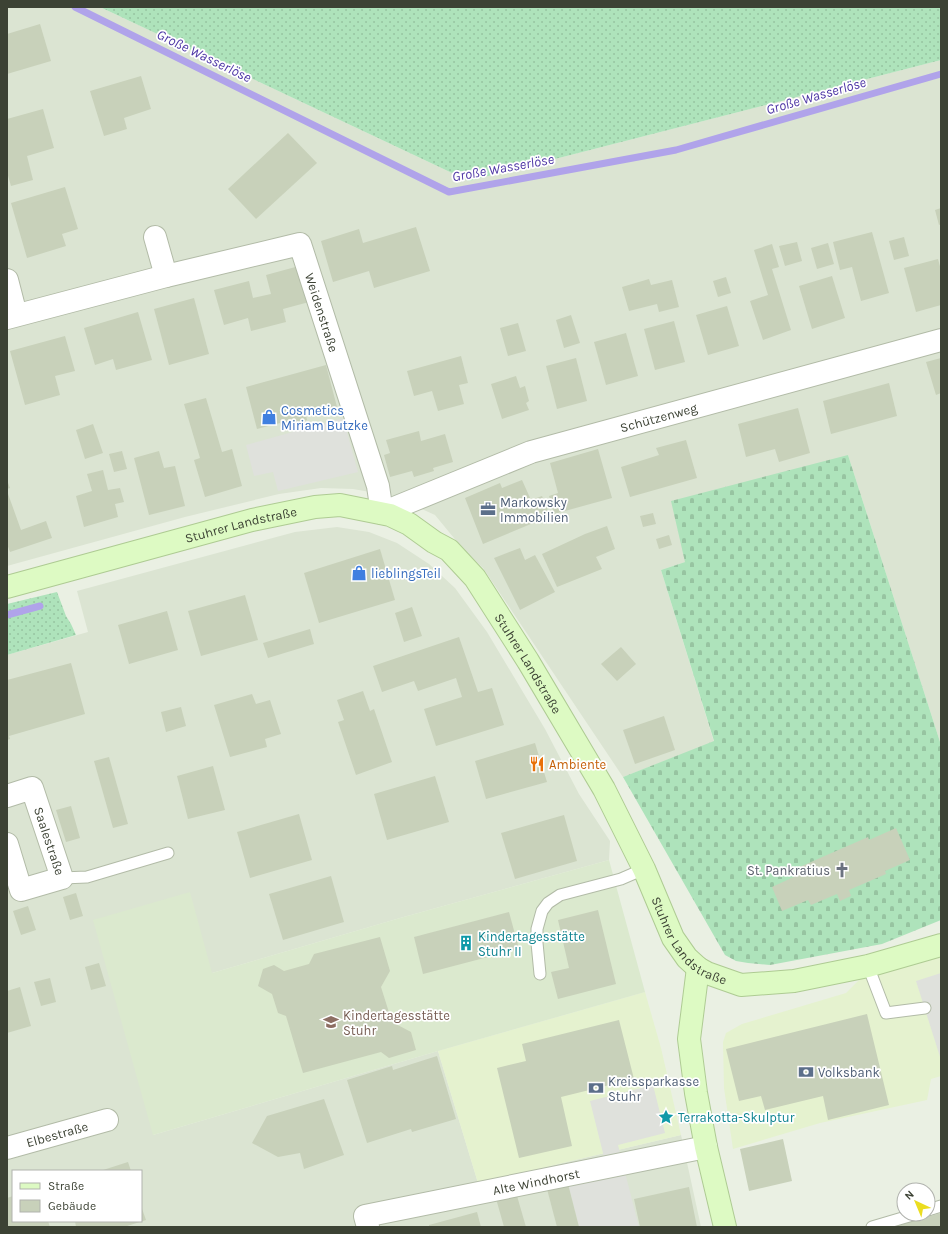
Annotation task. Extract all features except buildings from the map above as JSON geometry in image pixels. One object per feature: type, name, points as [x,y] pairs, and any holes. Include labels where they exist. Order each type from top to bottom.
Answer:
[{"type":"main road","name":"Stuhrer Landstraße","points":[[7,587],[252,520],[315,506],[340,505],[382,513],[409,524],[434,542],[449,550],[475,578],[528,661],[600,783],[644,869],[673,938],[687,958],[698,968],[712,975],[741,985],[794,981],[868,966],[941,945]]},
{"type":"main road","points":[[698,968],[689,1039],[696,1093],[706,1147],[725,1227]]},
{"type":"street","points":[[155,237],[166,276]]},
{"type":"street","name":"Weidenstraße","points":[[7,280],[12,317],[166,276],[300,244],[378,486],[382,513]]},
{"type":"street","name":"Schützenweg","points":[[382,513],[531,452],[941,340]]},
{"type":"street","name":"Saalestraße","points":[[7,796],[32,788],[62,878],[21,890],[7,844]]},
{"type":"street","name":"Elbestraße","points":[[7,1148],[107,1120]]},
{"type":"street","name":"Alte Windhorst","points":[[367,1222],[706,1147]]},
{"type":"lane","points":[[62,878],[87,878],[168,853]]},
{"type":"lane","points":[[540,974],[537,929],[542,911],[548,903],[560,895],[621,879],[644,869]]},
{"type":"lane","points":[[868,966],[886,1013],[925,1008]]},
{"type":"lane","points":[[872,1227],[896,1220]]},
{"type":"shaded area","points":[[7,7],[100,7],[469,181],[941,60],[941,745],[848,455],[685,562],[661,570],[714,742],[623,777],[483,568],[463,549],[435,515],[393,496],[353,489],[321,488],[279,494],[185,517],[7,566]]},
{"type":"shaded area","points":[[343,418],[358,472],[278,491],[273,472],[254,476],[246,445]]},
{"type":"shaded area","points":[[337,527],[369,532],[397,543],[429,564],[455,588],[487,632],[545,729],[579,794],[610,841],[609,860],[400,918],[212,973],[153,1135],[438,1051],[478,1183],[681,1135],[701,1227],[7,1227],[7,655],[88,632],[77,591],[295,532]]},
{"type":"shaded area","name":"Kindertagesstätte Stuhr","points":[[609,860],[645,992],[153,1135],[93,920],[190,892],[212,973],[400,918]]},
{"type":"shaded area","points":[[941,956],[941,1076],[931,1079],[927,1100],[820,1123],[733,1149],[724,1088],[723,1042],[726,1033],[742,1024],[846,993],[860,979]]},
{"type":"shaded area","points":[[941,973],[941,1060],[916,981]]},
{"type":"shaded area","points":[[645,992],[661,1048],[681,1135],[478,1183],[438,1051]]},
{"type":"shaded area","points":[[653,1085],[665,1133],[618,1145],[639,1227],[579,1227],[568,1184],[608,1173],[590,1101]]},
{"type":"green space","points":[[100,7],[941,7],[941,60],[469,181]]},
{"type":"green space","points":[[848,455],[941,745],[941,920],[882,944],[770,965],[736,961],[725,955],[623,777],[714,741],[661,570],[685,562],[671,501]]},
{"type":"green space","points":[[57,592],[66,616],[76,635],[7,655],[7,604]]},
{"type":"waterway","name":"Große Wasserlöse","points":[[75,7],[449,192],[676,150],[941,74]]},
{"type":"waterway","points":[[7,615],[40,606]]},
{"type":"place","name":"Cosmetics Miriam Butzke","points":[[269,417]]},
{"type":"place","name":"Markowsky Immobilien","points":[[488,509]]},
{"type":"place","name":"lieblingsTeil","points":[[359,573]]},
{"type":"place","name":"Ambiente","points":[[537,764]]},
{"type":"place","name":"St. Pankratius","points":[[842,870]]},
{"type":"place","name":"Kindertagesstätte Stuhr II","points":[[466,943]]},
{"type":"place","name":"Kindertagesstätte Stuhr","points":[[331,1022]]},
{"type":"place","name":"Volksbank","points":[[806,1072]]},
{"type":"place","name":"Kreissparkasse Stuhr","points":[[596,1088]]},
{"type":"place","name":"Terrakotta-Skulptur","points":[[666,1117]]}]
